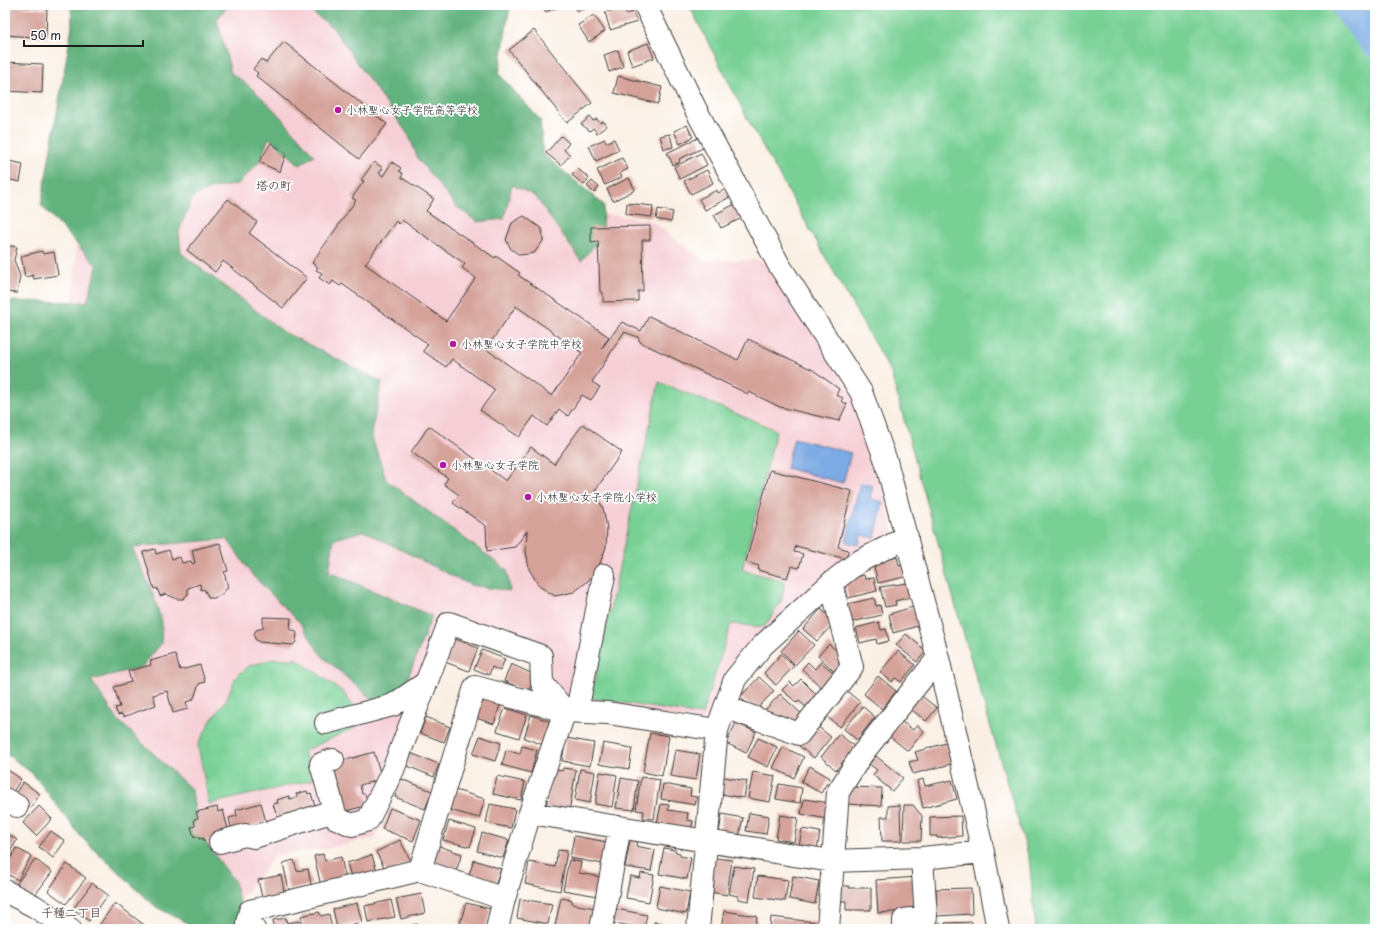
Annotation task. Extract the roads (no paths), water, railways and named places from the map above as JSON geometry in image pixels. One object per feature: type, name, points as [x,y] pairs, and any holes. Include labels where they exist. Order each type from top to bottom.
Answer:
[{"type":"street","points":[[645,5],[696,110],[779,266],[861,392],[886,461],[938,658],[983,852],[998,929]]},
{"type":"street","points":[[698,929],[708,841],[717,730],[735,679],[762,646],[831,583],[858,562],[907,538]]},
{"type":"street","points":[[497,929],[504,899],[530,813],[571,711],[604,575]]},
{"type":"street","points":[[725,706],[799,734],[852,667],[831,583]]},
{"type":"street","points":[[333,760],[321,764],[336,818],[352,825],[368,820],[393,770],[449,623],[541,656],[542,683],[571,711]]},
{"type":"street","points":[[828,929],[838,792],[862,754],[938,658]]},
{"type":"street","points":[[326,723],[392,706],[427,682]]},
{"type":"street","points":[[420,870],[475,687],[571,711],[608,714],[717,730]]},
{"type":"street","points":[[220,842],[245,835],[254,837],[330,812],[335,813]]},
{"type":"street","points":[[530,813],[832,861],[922,858],[983,852]]},
{"type":"street","points":[[602,929],[620,827]]},
{"type":"street","points":[[904,929],[904,920],[926,916],[922,858]]},
{"type":"street","points":[[254,929],[247,923],[250,911],[420,870],[504,899]]},
{"type":"street","points":[[5,891],[34,906],[70,929]]},
{"type":"water","points":[[794,438],[851,453],[843,483],[786,468]]},
{"type":"water","points":[[860,483],[873,486],[870,499],[883,502],[875,538],[861,535],[859,545],[846,542]]},
{"type":"waterway","points":[[1345,5],[1375,43]]},
{"type":"place","name":"小林聖心女子学院高等学校","points":[[338,110]]},
{"type":"place","name":"小林聖心女子学院中学校","points":[[453,344]]},
{"type":"place","name":"小林聖心女子学院","points":[[443,465]]},
{"type":"place","name":"小林聖心女子学院小学校","points":[[528,497]]},
{"type":"district","name":"塔の町","points":[[274,186]]},
{"type":"district","name":"千種二丁目","points":[[71,913]]}]
